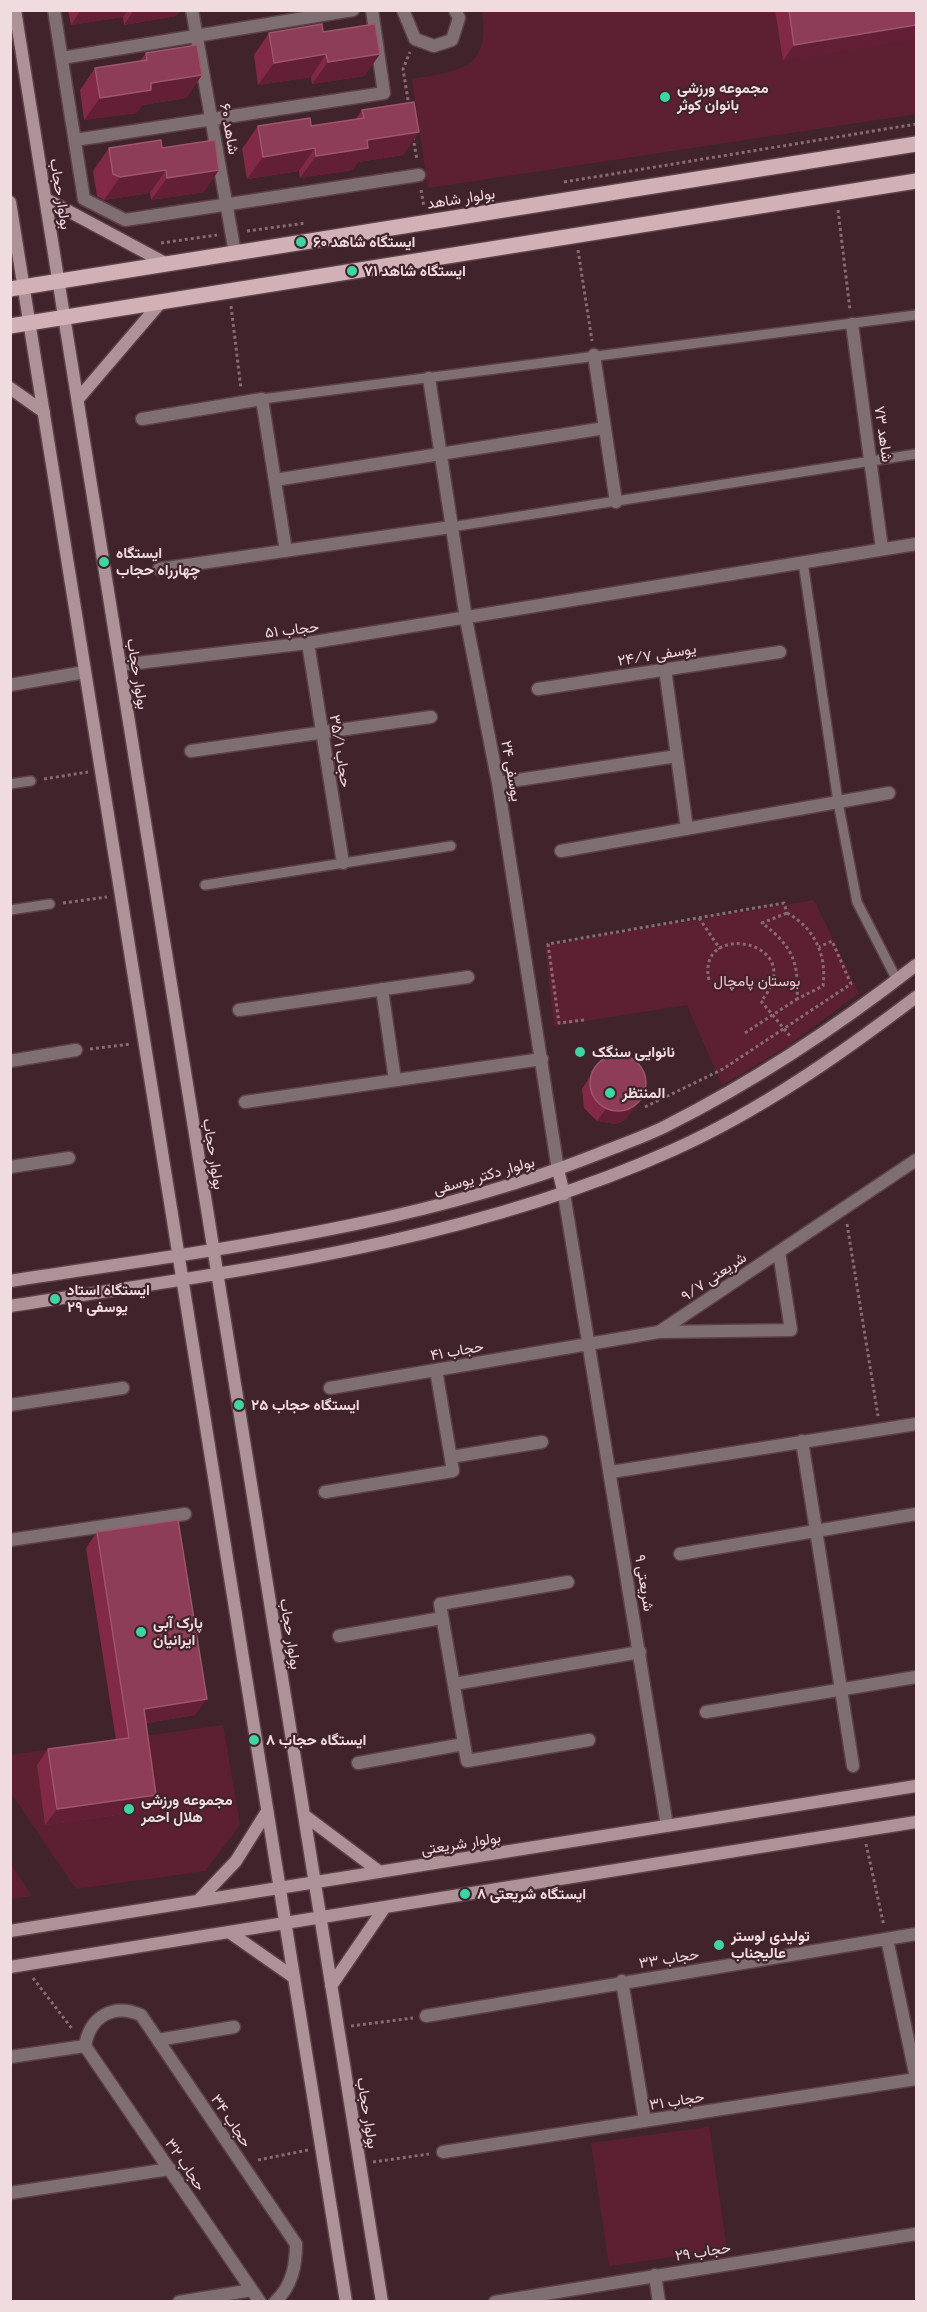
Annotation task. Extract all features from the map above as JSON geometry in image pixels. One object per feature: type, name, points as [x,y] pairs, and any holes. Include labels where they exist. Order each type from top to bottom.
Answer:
[{"type":"main road","name":"بولوار حجاب","points":[[15,10],[382,2301]]},
{"type":"main road","name":"بولوار شاهد","points":[[17,288],[916,144]]},
{"type":"main road","points":[[10,326],[916,181]]},
{"type":"main road","points":[[46,199],[167,264]]},
{"type":"main road","points":[[10,202],[17,288],[30,323],[283,1923],[346,2301]]},
{"type":"main road","points":[[78,399],[161,302]]},
{"type":"main road","points":[[10,388],[44,412]]},
{"type":"main road","name":"بولوار دکتر یوسفی","points":[[10,1281],[368,1222],[430,1207],[558,1170],[664,1127],[764,1073],[916,965]]},
{"type":"main road","points":[[10,1306],[218,1274],[372,1246],[468,1224],[564,1194],[675,1150],[777,1094],[916,997]]},
{"type":"main road","points":[[558,1170],[564,1194]]},
{"type":"main road","name":"بولوار شریعتی","points":[[10,1931],[916,1786]]},
{"type":"main road","points":[[198,1901],[236,1861],[266,1813]]},
{"type":"main road","points":[[304,1815],[380,1872]]},
{"type":"main road","points":[[17,1966],[916,1822]]},
{"type":"main road","points":[[331,1986],[385,1907]]},
{"type":"main road","points":[[229,1932],[292,1976]]},
{"type":"street","points":[[54,10],[84,199],[125,220],[419,175]]},
{"type":"street","name":"شاهد ۶۰","points":[[192,10],[235,253]]},
{"type":"street","points":[[62,58],[353,10]]},
{"type":"street","points":[[75,140],[384,93],[372,10]]},
{"type":"street","points":[[403,10],[415,39],[434,45],[452,40],[459,18],[455,10]]},
{"type":"street","name":"شاهد ۷۳","points":[[852,324],[872,460],[882,549]]},
{"type":"street","points":[[594,355],[616,502]]},
{"type":"street","name":"یوسفی ۲۴","points":[[429,378],[466,619],[498,783],[558,1170]]},
{"type":"street","points":[[142,419],[262,399],[286,551]]},
{"type":"street","points":[[275,480],[605,428]]},
{"type":"street","points":[[159,569],[451,527]]},
{"type":"street","name":"حجاب ۵۱","points":[[120,665],[308,644],[916,544]]},
{"type":"street","name":"حجاب ۳۵/۱","points":[[308,644],[343,863]]},
{"type":"street","name":"یوسفی ۲۴/۷","points":[[538,689],[780,652]]},
{"type":"street","points":[[665,669],[687,829]]},
{"type":"street","points":[[10,684],[85,672]]},
{"type":"street","points":[[191,751],[431,717]]},
{"type":"street","points":[[498,783],[677,756]]},
{"type":"street","points":[[561,851],[889,793]]},
{"type":"street","points":[[239,1010],[468,976]]},
{"type":"street","points":[[382,989],[395,1080]]},
{"type":"street","points":[[10,1061],[76,1050]]},
{"type":"street","points":[[245,1102],[542,1059]]},
{"type":"street","points":[[10,1167],[69,1158]]},
{"type":"street","name":"شریعتی ۹/۷","points":[[589,1344],[659,1332],[916,1160]]},
{"type":"street","name":"شریعتی ۹","points":[[564,1194],[667,1826]]},
{"type":"street","points":[[659,1332],[791,1330],[778,1252]]},
{"type":"street","name":"حجاب ۴۱","points":[[330,1388],[589,1344]]},
{"type":"street","points":[[325,1492],[453,1471],[436,1370]]},
{"type":"street","points":[[10,1405],[123,1388]]},
{"type":"street","points":[[611,1472],[916,1424]]},
{"type":"street","points":[[451,1457],[542,1442]]},
{"type":"street","points":[[802,1442],[853,1766]]},
{"type":"street","points":[[10,1540],[185,1514]]},
{"type":"street","points":[[680,1554],[816,1533],[916,1514]]},
{"type":"street","points":[[568,1582],[440,1604],[467,1761],[589,1740]]},
{"type":"street","points":[[339,1636],[442,1618]]},
{"type":"street","points":[[454,1684],[640,1652]]},
{"type":"street","points":[[706,1712],[916,1677]]},
{"type":"street","points":[[358,1762],[464,1744]]},
{"type":"street","name":"حجاب ۳۳","points":[[426,2016],[622,1981],[916,1934]]},
{"type":"street","points":[[887,1939],[916,2078]]},
{"type":"street","points":[[622,1981],[645,2121]]},
{"type":"street","name":"حجاب ۳۴","points":[[86,2046],[92,2025],[109,2011],[131,2011],[141,2015],[296,2244],[296,2263],[290,2282],[275,2301]]},
{"type":"street","points":[[158,2040],[234,2027]]},
{"type":"street","points":[[10,2057],[86,2046]]},
{"type":"street","name":"حجاب ۳۲","points":[[86,2046],[260,2301]]},
{"type":"street","name":"حجاب ۳۱","points":[[443,2152],[916,2078]]},
{"type":"street","points":[[10,2193],[170,2169]]},
{"type":"street","name":"حجاب ۲۹","points":[[495,2301],[916,2234]]},
{"type":"street","points":[[655,2275],[659,2301]]},
{"type":"street","points":[[179,2301],[252,2290]]},
{"type":"lane","points":[[262,399],[916,315]]},
{"type":"lane","points":[[451,527],[916,454]]},
{"type":"lane","points":[[803,562],[838,802],[858,902],[897,980]]},
{"type":"lane","points":[[10,784],[31,781]]},
{"type":"lane","points":[[205,885],[451,846]]},
{"type":"lane","points":[[10,910],[50,904]]},
{"type":"path","points":[[410,116],[403,69],[415,39]]},
{"type":"path","points":[[560,182],[916,124]]},
{"type":"path","points":[[412,128],[426,222]]},
{"type":"path","points":[[836,194],[852,324]]},
{"type":"path","points":[[415,207],[435,204]]},
{"type":"path","points":[[153,244],[309,222]]},
{"type":"path","points":[[575,236],[594,355]]},
{"type":"path","points":[[229,291],[242,403]]},
{"type":"path","points":[[31,781],[100,770]]},
{"type":"path","points":[[50,904],[120,895]]},
{"type":"path","points":[[584,1020],[559,1023],[548,944],[784,903],[787,914],[806,928],[819,947],[825,973],[824,986],[797,999],[745,1033]]},
{"type":"path","points":[[787,914],[762,923],[781,938],[793,956],[797,999]]},
{"type":"path","points":[[699,918],[720,949]]},
{"type":"path","points":[[645,1107],[723,1069],[852,984],[832,941],[819,947]]},
{"type":"path","points":[[709,980],[709,963],[720,949],[730,943],[752,943],[762,949],[772,969],[773,981],[770,991],[761,1001],[800,1049]]},
{"type":"path","points":[[76,1050],[144,1043]]},
{"type":"path","points":[[844,1207],[880,1430]]},
{"type":"path","points":[[863,1830],[887,1939]]},
{"type":"path","points":[[17,1966],[86,2046]]},
{"type":"path","points":[[338,2027],[426,2016]]},
{"type":"path","points":[[242,2164],[320,2148]]},
{"type":"path","points":[[360,2164],[443,2152]]},
{"type":"green space","name":"مجموعه ورزشی بانوان کوثر","points":[[482,11],[916,11],[916,114],[428,188],[412,79],[458,70],[468,64],[482,45],[484,31]]},
{"type":"green space","name":"بوستان پامچال","points":[[814,900],[859,993],[788,1046],[722,1085],[687,1005],[554,1026],[545,946]]},
{"type":"green space","name":"مجموعه ورزشی هلال احمر","points":[[223,1725],[240,1825],[205,1871],[76,1889],[11,1793],[10,1755]]},
{"type":"green space","points":[[11,1864],[32,1896],[11,1899]]},
{"type":"green space","points":[[709,2127],[727,2249],[609,2266],[591,2143]]},
{"type":"building","points":[[789,10],[916,10],[916,25],[794,45]]},
{"type":"building","points":[[322,24],[323,32],[375,24],[380,54],[328,62],[326,54],[274,63],[269,33]]},
{"type":"building","points":[[197,45],[202,75],[151,83],[151,90],[100,98],[95,68],[147,60],[146,53]]},
{"type":"building","points":[[414,102],[419,132],[367,140],[368,148],[316,156],[315,148],[263,157],[258,126],[310,118],[311,126],[364,118],[362,110]]},
{"type":"building","points":[[161,140],[162,148],[215,140],[219,170],[167,178],[166,170],[120,177],[113,174],[109,148]]},
{"type":"building","name":"المنتظر","points":[[618,1055],[629,1057],[638,1063],[644,1072],[646,1083],[644,1094],[638,1103],[629,1109],[618,1111],[607,1109],[598,1103],[592,1094],[590,1083],[592,1072],[598,1063],[607,1057]]},
{"type":"building","points":[[178,1520],[207,1699],[144,1709],[156,1795],[57,1809],[48,1749],[129,1738],[97,1532]]},
{"type":"place","name":"مجموعه ورزشی بانوان کوثر","points":[[665,97]]},
{"type":"place","name":"ایستگاه شاهد ۶۰","points":[[301,242]]},
{"type":"place","name":"ایستگاه شاهد ۷۱","points":[[352,271]]},
{"type":"place","name":"ایستگاه چهارراه حجاب","points":[[104,562]]},
{"type":"place","name":"نانوایی سنگک","points":[[580,1052]]},
{"type":"place","name":"المنتظر","points":[[610,1093]]},
{"type":"place","name":"ایستگاه استاد یوسفی ۲۹","points":[[55,1299]]},
{"type":"place","name":"ایستگاه حجاب ۲۵","points":[[239,1405]]},
{"type":"place","name":"پارک آبی ایرانیان","points":[[141,1632]]},
{"type":"place","name":"ایستگاه حجاب ۸","points":[[254,1740]]},
{"type":"place","name":"مجموعه ورزشی هلال احمر","points":[[129,1809]]},
{"type":"place","name":"ایستگاه شریعتی ۸","points":[[465,1894]]},
{"type":"place","name":"تولیدی لوستر عالیجناب","points":[[719,1945]]}]
